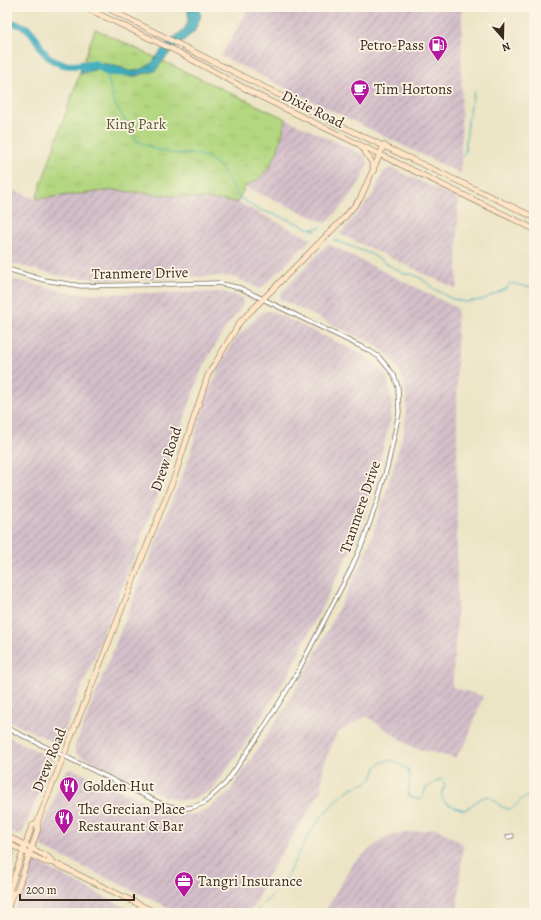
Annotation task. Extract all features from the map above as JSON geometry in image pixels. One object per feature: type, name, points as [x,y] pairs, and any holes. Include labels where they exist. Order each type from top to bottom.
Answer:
[{"type":"main road","name":"Dixie Road","points":[[84,7],[176,51],[259,96],[534,229]]},
{"type":"main road","name":"Dixie Road","points":[[105,7],[339,125],[534,217]]},
{"type":"main road","points":[[361,145],[371,161],[374,170]]},
{"type":"main road","name":"Drew Road","points":[[12,895],[17,891],[38,829],[37,823],[175,475],[208,375],[240,322],[345,217],[360,198],[374,170],[384,145]]},
{"type":"main road","name":"Drew Road","points":[[7,912],[12,895],[10,889],[32,826],[37,823]]},
{"type":"main road","points":[[7,836],[48,857],[54,863],[157,913]]},
{"type":"main road","points":[[7,843],[45,862],[54,863]]},
{"type":"street","name":"Tranmere Drive","points":[[7,269],[42,279],[81,286],[218,283],[240,288],[370,351],[379,357],[394,375],[399,401],[397,426],[378,499],[364,542],[303,663],[266,724],[226,783],[204,803],[182,809],[162,804],[7,728]]},
{"type":"street","points":[[508,837],[512,836]]},
{"type":"shaded area","points":[[250,7],[462,7],[461,174],[221,56]]},
{"type":"shaded area","points":[[286,119],[364,155],[368,163],[359,184],[347,201],[326,223],[245,187],[257,180],[278,150]]},
{"type":"shaded area","points":[[392,168],[458,199],[457,289],[340,234],[372,197],[384,171]]},
{"type":"shaded area","points":[[7,186],[10,189],[36,199],[114,190],[237,202],[311,239],[260,289],[237,278],[225,276],[111,280],[59,276],[7,262]]},
{"type":"shaded area","points":[[328,244],[457,308],[457,621],[452,687],[483,696],[466,743],[455,758],[414,748],[366,716],[337,733],[324,763],[321,791],[264,881],[254,907],[246,913],[180,913],[42,847],[39,837],[65,772],[72,769],[176,815],[196,814],[211,807],[229,793],[284,709],[314,657],[363,561],[403,435],[407,402],[405,387],[399,369],[388,355],[373,344],[280,299],[280,294]]},
{"type":"shaded area","points":[[7,278],[77,294],[223,292],[243,298],[243,305],[225,328],[202,369],[139,545],[60,742],[56,743],[7,720]]},
{"type":"shaded area","points":[[271,311],[360,353],[380,368],[387,378],[390,390],[392,405],[390,421],[369,501],[357,537],[288,675],[241,750],[213,788],[203,795],[190,800],[176,800],[163,796],[77,754],[74,749],[189,458],[206,398],[234,340],[262,312]]},
{"type":"shaded area","points":[[7,736],[53,759],[22,834],[17,835],[7,831]]},
{"type":"shaded area","points":[[436,828],[463,844],[457,913],[324,913],[353,863],[387,836]]},
{"type":"shaded area","points":[[7,849],[15,854],[7,882]]},
{"type":"shaded area","points":[[36,862],[136,913],[14,913],[29,866]]},
{"type":"green space","name":"King Park","points":[[95,29],[286,119],[278,150],[269,168],[257,180],[245,187],[237,202],[114,190],[36,199]]},
{"type":"water","points":[[187,7],[198,7],[201,16],[194,32],[172,50],[155,71],[131,77],[101,68],[81,74],[80,61],[117,66],[129,71],[140,69],[149,65],[165,46],[186,26],[188,21]]},
{"type":"waterway","points":[[7,21],[21,25],[28,29],[34,35],[45,53],[57,63],[64,65],[94,63],[107,72],[123,73]]},
{"type":"waterway","points":[[107,72],[113,100],[136,140],[154,149],[174,154],[196,154],[209,158],[221,168],[239,197],[257,209],[282,217],[316,231]]},
{"type":"waterway","points":[[461,158],[465,152],[468,120],[474,92]]},
{"type":"waterway","points":[[312,229],[321,227]]},
{"type":"waterway","points":[[334,240],[371,254],[404,274],[412,274],[422,279],[433,288],[450,298],[464,302],[482,300],[507,288],[510,283],[534,288]]},
{"type":"waterway","points":[[256,913],[257,910],[279,889],[305,841],[326,811],[346,792],[365,784],[372,779],[376,767],[385,761],[389,760],[395,762],[408,770],[410,777],[408,796],[421,800],[426,788],[441,779],[445,784],[442,794],[444,800],[450,805],[465,810],[479,800],[488,796],[501,806],[510,809],[525,797],[534,796]]},
{"type":"place","name":"Petro-Pass","points":[[438,62]]},
{"type":"place","name":"Tim Hortons","points":[[360,106]]},
{"type":"place","name":"Golden Hut","points":[[69,803]]},
{"type":"place","name":"The Grecian Place Restaurant & Bar","points":[[64,835]]},
{"type":"place","name":"Tangri Insurance","points":[[184,898]]}]
